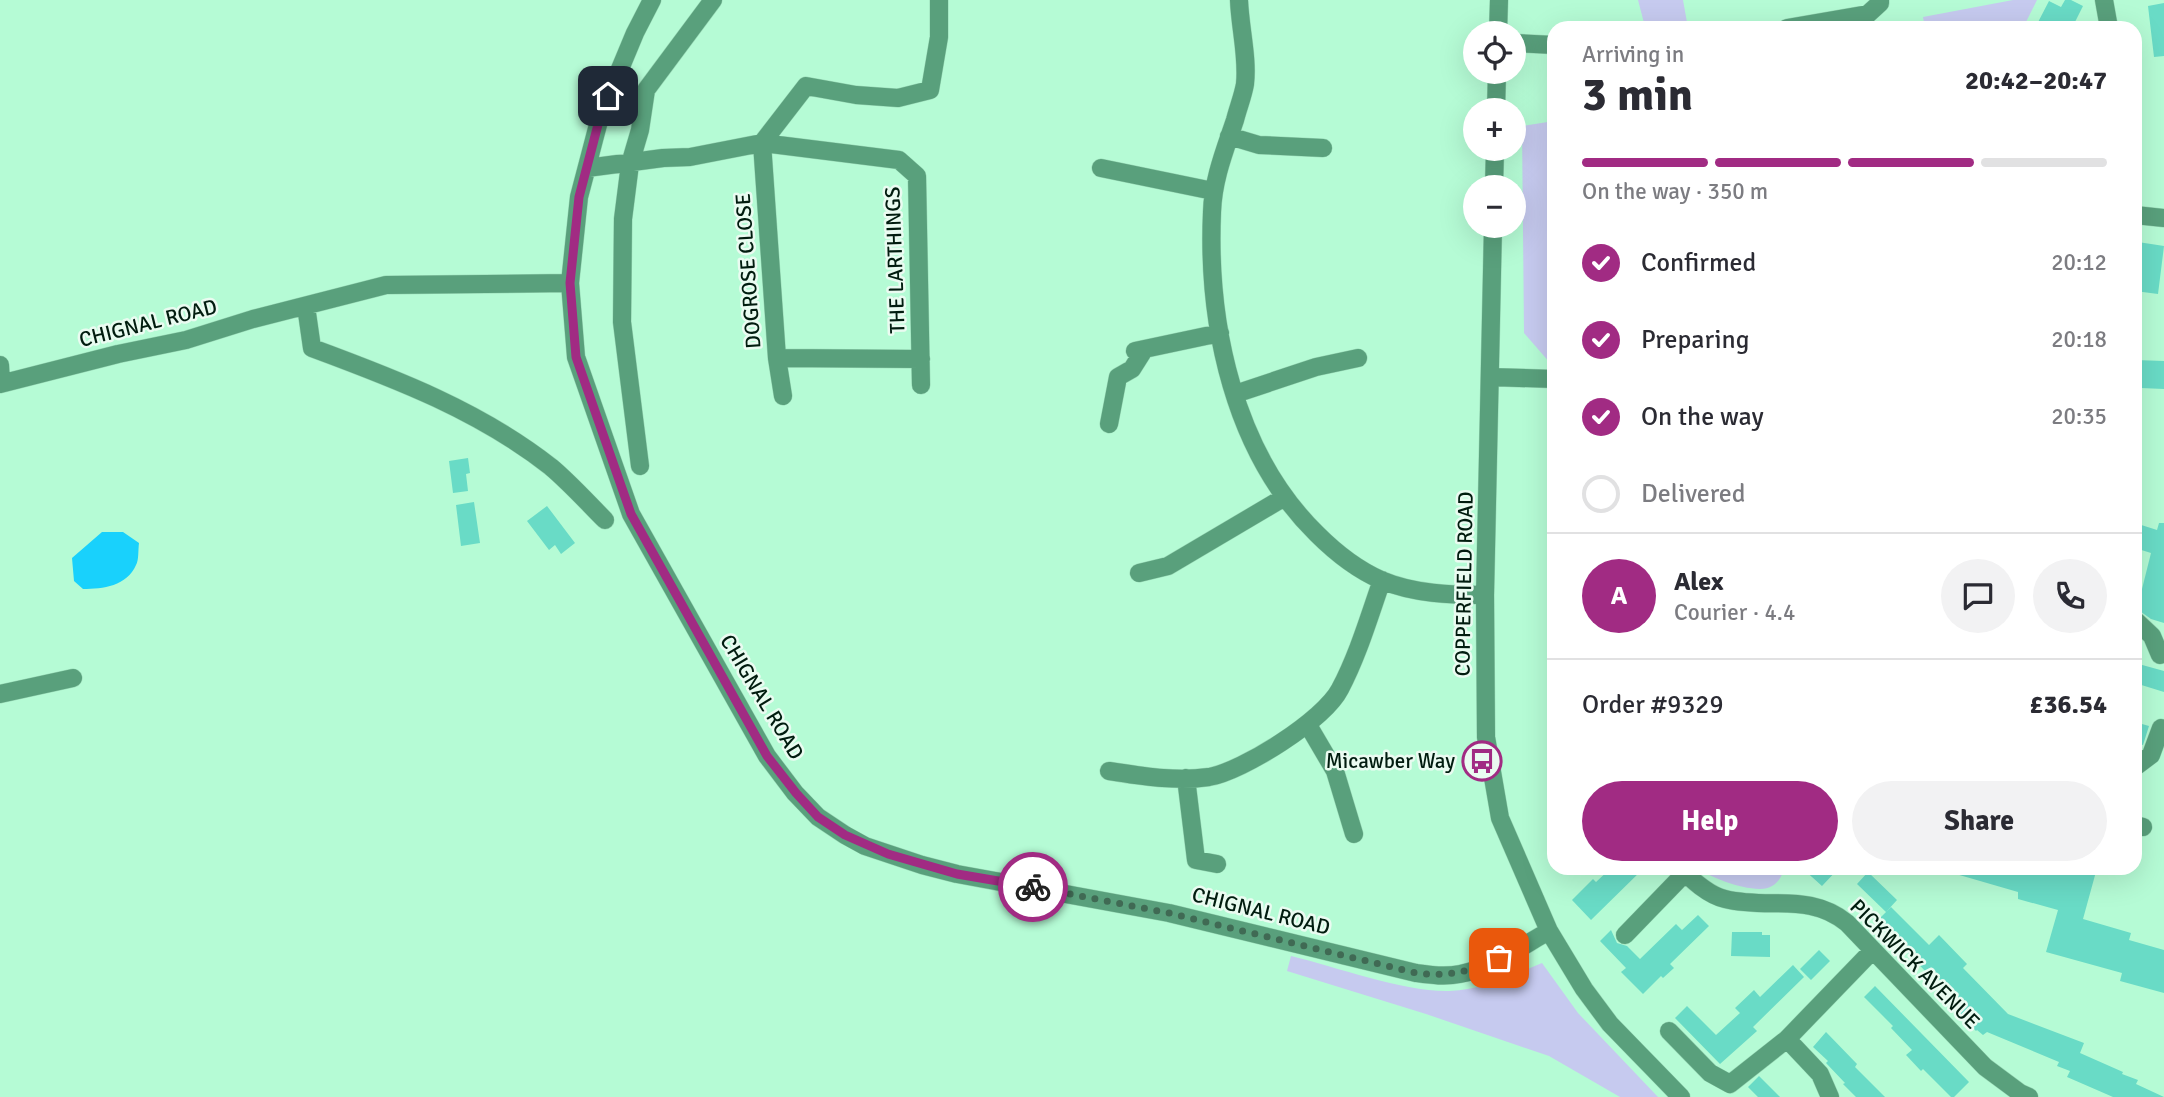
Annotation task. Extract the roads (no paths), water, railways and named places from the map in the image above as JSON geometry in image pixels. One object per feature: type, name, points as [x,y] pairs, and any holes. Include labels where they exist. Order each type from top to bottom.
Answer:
[{"type":"street","points":[[570,283],[579,197],[600,117],[635,33],[652,0]]},
{"type":"street","points":[[640,466],[622,321],[623,219],[630,164],[640,130],[646,90],[713,0]]},
{"type":"street","points":[[762,143],[806,86],[898,98],[929,90],[939,37],[939,0]]},
{"type":"street","points":[[1239,0],[1245,85],[1213,191],[1212,240],[1220,333],[1235,394],[1257,452],[1283,498],[1296,514],[1332,548],[1361,570],[1382,580],[1424,591],[1485,595]]},
{"type":"street","points":[[1498,21],[1499,0]]},
{"type":"street","points":[[1857,21],[1874,10],[1880,0]]},
{"type":"street","points":[[2104,0],[2108,21]]},
{"type":"street","points":[[1526,44],[1547,45]]},
{"type":"street","points":[[1229,136],[1259,145],[1323,148]]},
{"type":"street","name":"THE LARTHINGS","points":[[587,168],[690,157],[762,143],[899,160],[917,176],[921,385]]},
{"type":"street","name":"DOGROSE CLOSE","points":[[762,143],[777,358],[783,396]]},
{"type":"street","points":[[1101,168],[1213,191]]},
{"type":"street","points":[[2142,216],[2164,218]]},
{"type":"street","name":"COPPERFIELD ROAD","points":[[1493,238],[1485,595],[1486,737],[1500,818],[1549,931]]},
{"type":"street","name":"CHIGNAL ROAD","points":[[0,384],[186,340],[386,285],[570,283],[576,357],[631,514],[767,756],[818,817],[845,835],[865,846],[922,865],[1169,913],[1416,973],[1439,976],[1482,967],[1549,931]]},
{"type":"street","points":[[306,306],[312,348],[393,377],[474,418],[552,468],[605,520]]},
{"type":"street","points":[[1109,424],[1118,377],[1132,369],[1139,350],[1220,333]]},
{"type":"street","points":[[777,358],[920,359]]},
{"type":"street","points":[[1235,394],[1316,367],[1358,358]]},
{"type":"street","points":[[0,365],[0,384]]},
{"type":"street","points":[[1490,377],[1547,379]]},
{"type":"street","points":[[1139,573],[1168,566],[1283,498]]},
{"type":"street","points":[[1109,771],[1165,779],[1211,776],[1256,757],[1308,725],[1339,692],[1382,580]]},
{"type":"street","points":[[2142,627],[2152,636],[2160,655]]},
{"type":"street","points":[[0,694],[73,678]]},
{"type":"street","points":[[1308,725],[1335,771],[1354,834]]},
{"type":"street","points":[[2142,762],[2151,755],[2161,728],[2164,729]]},
{"type":"street","points":[[1186,778],[1196,860],[1217,864]]},
{"type":"street","points":[[1625,935],[1678,875]]},
{"type":"street","name":"PICKWICK AVENUE","points":[[1687,875],[1722,899],[1815,905],[1834,912],[1985,1067],[2029,1097]]},
{"type":"street","points":[[1549,931],[1584,989],[1610,1024],[1681,1097]]},
{"type":"street","points":[[1669,1031],[1710,1073],[1730,1084],[1787,1039],[1873,950]]},
{"type":"street","points":[[1787,1039],[1820,1074],[1830,1097]]},
{"type":"water","points":[[102,532],[123,532],[139,543],[137,563],[121,582],[106,587],[83,589],[74,581],[72,558]]},
{"type":"place","name":"Micawber Way","points":[[1482,761]]}]
